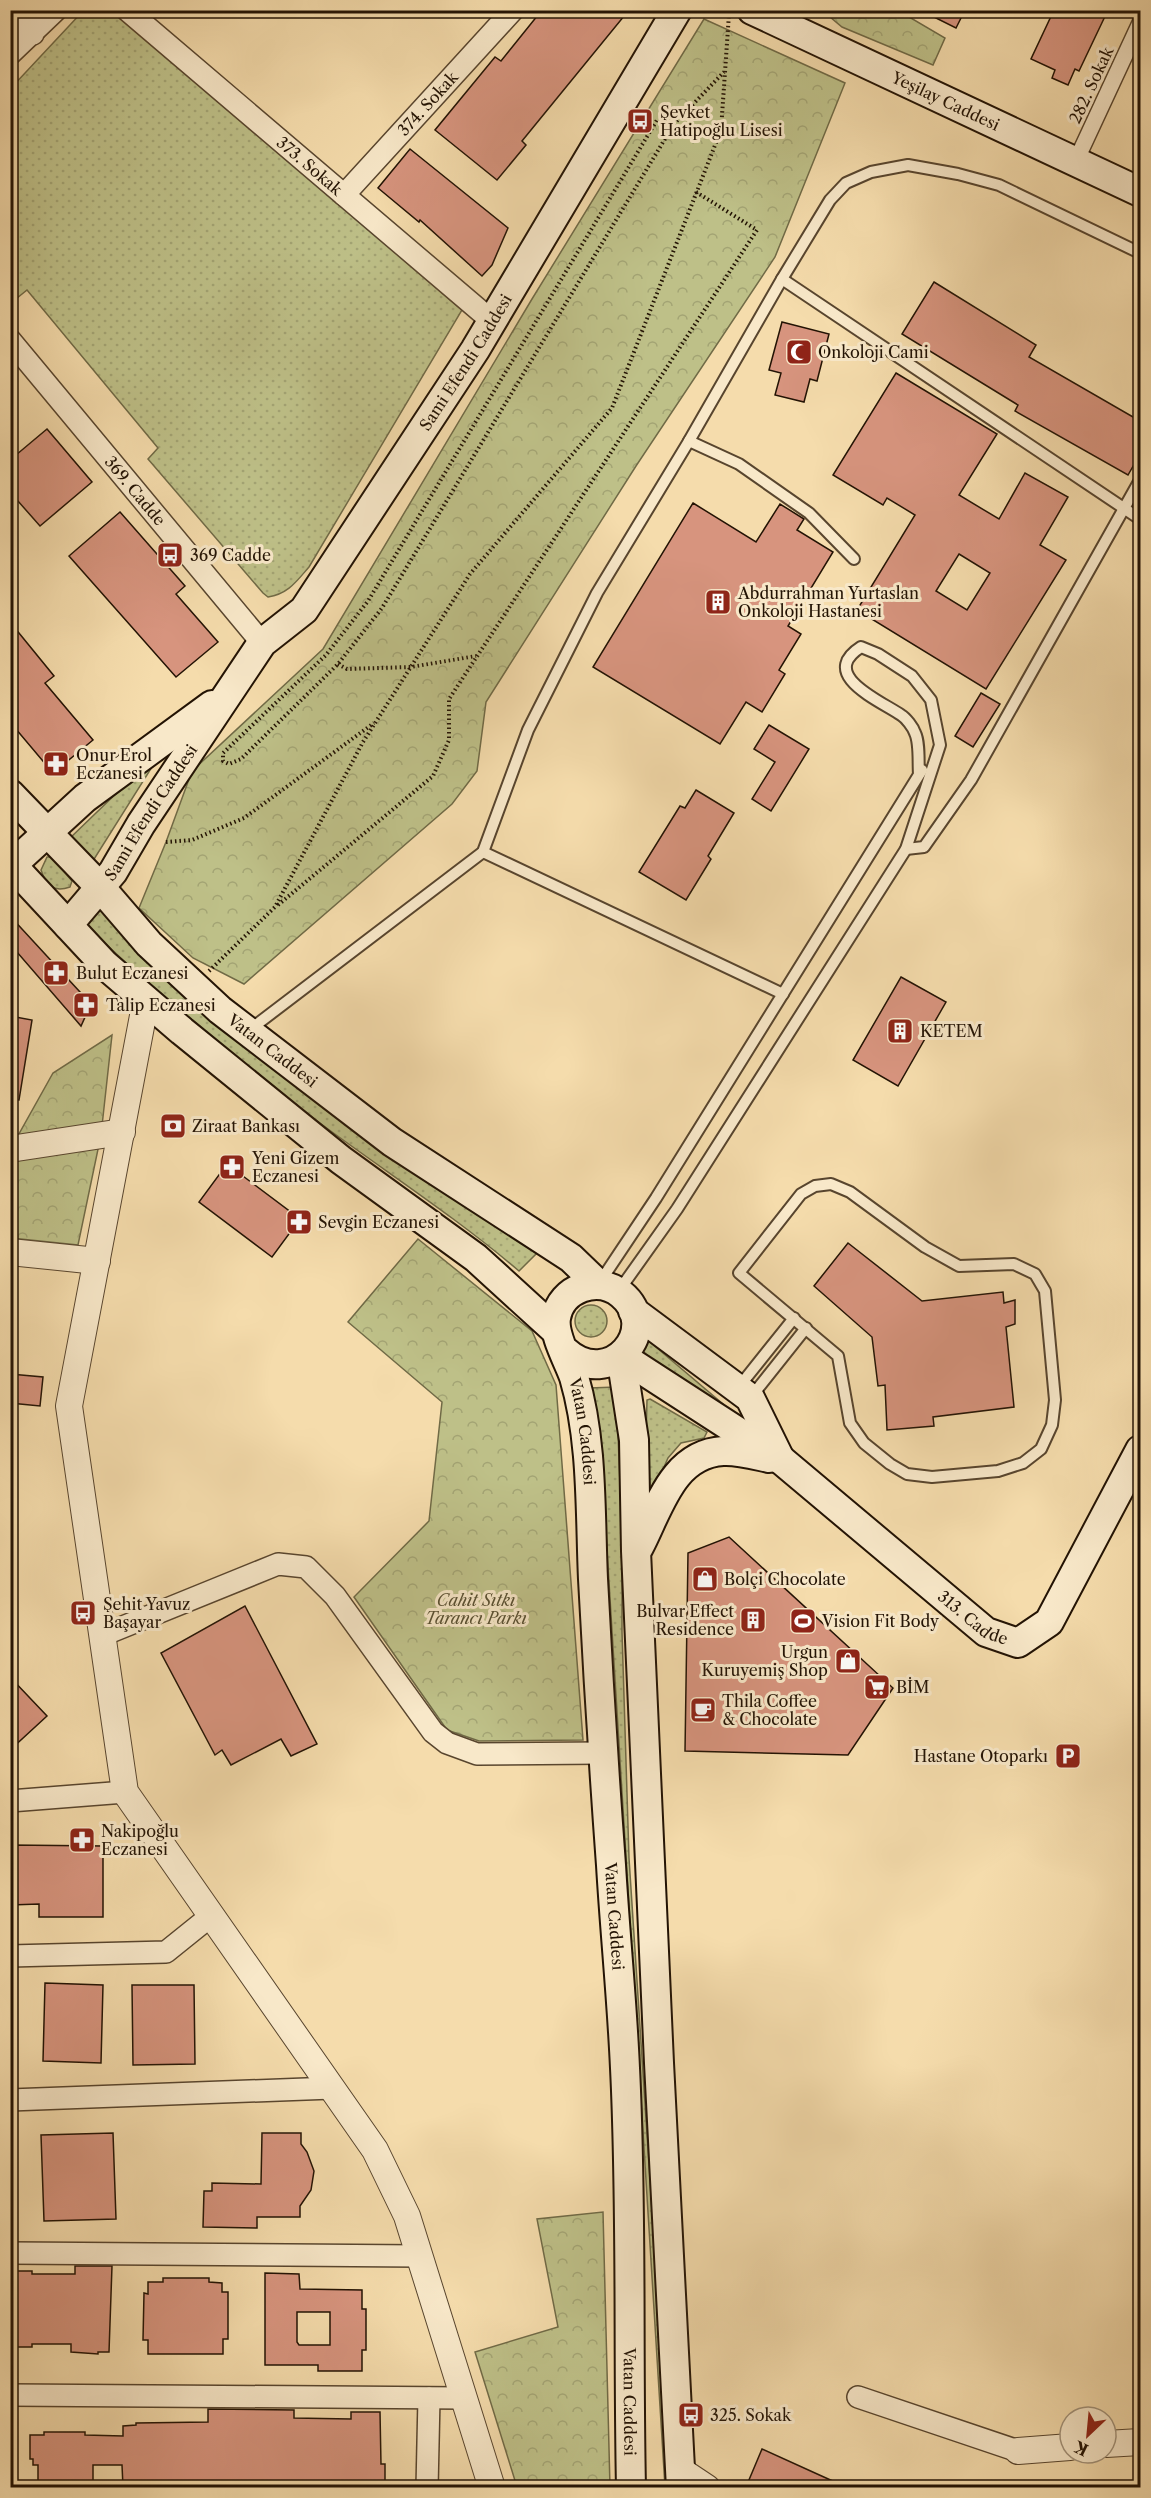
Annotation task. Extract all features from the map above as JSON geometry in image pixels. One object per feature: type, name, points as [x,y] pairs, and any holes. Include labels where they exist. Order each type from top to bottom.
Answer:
[{"type":"main road","name":"Sami Efendi Caddesi","points":[[68,925],[113,872],[226,694],[262,643],[304,610],[492,321],[677,10]]},
{"type":"main road","name":"Yeşilay Caddesi","points":[[752,10],[1140,192]]},
{"type":"main road","name":"Sami Efendi Caddesi","points":[[11,864],[85,798],[226,694]]},
{"type":"main road","name":"Vatan Caddesi","points":[[10,794],[100,887],[149,944],[247,1032],[392,1142],[571,1258],[617,1296]]},
{"type":"main road","name":"Vatan Caddesi","points":[[11,864],[105,965],[285,1117],[476,1258],[579,1361],[588,1364],[609,1363],[621,1356]]},
{"type":"main road","name":"Vatan Caddesi","points":[[617,1296],[576,1289],[559,1307],[556,1319],[560,1341],[578,1394],[585,1437],[602,1753],[626,2088],[630,2193],[630,2487]]},
{"type":"main road","points":[[617,1296],[636,1326],[634,1337],[621,1356],[634,1440],[636,1551],[659,2063],[681,2479]]},
{"type":"main road","name":"313. Cadde","points":[[617,1296],[744,1393],[780,1460]]},
{"type":"main road","name":"313. Cadde","points":[[621,1356],[780,1460],[986,1632],[1018,1643],[1049,1622],[1140,1450]]},
{"type":"main road","points":[[636,1551],[669,1484],[691,1461],[723,1450],[780,1460]]},
{"type":"street","points":[[12,10],[33,34]]},
{"type":"street","points":[[10,54],[56,10]]},
{"type":"street","name":"373. Sokak","points":[[127,10],[492,321]]},
{"type":"street","name":"374. Sokak","points":[[344,195],[505,13]]},
{"type":"street","name":"282. Sokak","points":[[1075,163],[1140,23]]},
{"type":"street","name":"369. Cadde","points":[[10,340],[262,643]]},
{"type":"street","points":[[146,1000],[69,1406],[125,1792],[375,2150],[407,2216],[492,2487]]},
{"type":"street","points":[[10,1149],[122,1132]]},
{"type":"street","points":[[10,1252],[97,1261]]},
{"type":"street","points":[[103,1635],[278,1564],[306,1567],[335,1596],[433,1732],[447,1743],[477,1754],[602,1753]]},
{"type":"street","points":[[10,1801],[125,1792]]},
{"type":"street","points":[[10,1956],[166,1952],[212,1916]]},
{"type":"street","points":[[10,2100],[332,2088]]},
{"type":"street","points":[[10,2253],[420,2256]]},
{"type":"street","points":[[10,2395],[464,2398]]},
{"type":"street","points":[[858,2397],[1018,2451],[1058,2448]]},
{"type":"street","points":[[427,2487],[429,2398]]},
{"type":"street","points":[[1118,2443],[1140,2442]]},
{"type":"street","points":[[681,2479],[707,2487]]},
{"type":"lane","points":[[247,1032],[483,852],[528,730],[597,593],[689,441],[782,279],[830,200],[846,183],[871,171],[908,165],[958,174],[999,185],[1140,253]]},
{"type":"lane","points":[[782,279],[1140,519]]},
{"type":"lane","points":[[689,441],[739,464],[809,513],[854,559]]},
{"type":"lane","points":[[906,849],[924,847],[971,780],[1140,480]]},
{"type":"lane","points":[[617,1296],[677,1209],[906,849],[939,745],[931,700],[912,676],[878,654],[861,647],[850,654],[846,666],[849,679],[873,698],[903,716],[916,734],[919,774]]},
{"type":"lane","points":[[617,1296],[656,1198],[939,745]]},
{"type":"lane","points":[[483,852],[783,994]]},
{"type":"lane","points":[[831,1184],[850,1192],[925,1247],[959,1266],[1014,1264],[1035,1274],[1045,1291],[1055,1400],[1052,1425],[1041,1449],[1023,1463],[998,1471],[932,1477],[908,1474],[890,1464],[864,1443],[850,1423],[838,1356],[794,1318],[739,1273],[793,1203],[815,1186],[831,1184]]},
{"type":"lane","points":[[744,1393],[794,1318]]},
{"type":"lane","points":[[744,1393],[806,1328]]},
{"type":"path","points":[[275,907],[363,742],[470,574],[612,408],[721,129],[729,10]]},
{"type":"path","points":[[674,124],[657,120],[368,601],[326,655],[223,753],[223,761],[229,765],[241,759],[338,664],[382,608],[674,124],[724,72]]},
{"type":"path","points":[[194,985],[275,907],[434,776],[449,740],[449,699],[757,230],[696,192]]},
{"type":"path","points":[[338,664],[347,669],[411,667],[477,656]]},
{"type":"path","points":[[166,842],[192,840],[244,818],[377,721]]},
{"type":"green space","points":[[114,10],[462,310],[309,567],[291,586],[281,593],[268,597],[148,459],[158,448],[27,290],[11,303],[11,88],[83,11]]},
{"type":"green space","points":[[823,11],[899,11],[945,38],[933,65],[842,27]]},
{"type":"green space","points":[[704,19],[845,83],[775,257],[636,466],[486,702],[477,771],[452,804],[244,984],[193,958],[139,908],[192,771],[323,649],[532,299]]},
{"type":"green space","points":[[154,757],[157,759],[91,864],[68,840]]},
{"type":"green space","points":[[47,857],[52,857],[72,881],[70,887],[59,889],[48,884],[41,870]]},
{"type":"green space","points":[[100,907],[150,963],[205,1014],[538,1252],[519,1271],[449,1216],[264,1081],[142,978],[84,923]]},
{"type":"green space","points":[[112,1035],[101,1135],[78,1245],[11,1238],[10,1150],[53,1073]]},
{"type":"green space","name":"Cahit Sıtkı Tarancı Parkı","points":[[418,1239],[532,1331],[556,1385],[583,1740],[479,1741],[447,1730],[354,1597],[429,1521],[442,1402],[348,1322]]},
{"type":"green space","points":[[591,1305],[603,1309],[607,1321],[603,1333],[591,1337],[579,1333],[575,1321],[579,1309]]},
{"type":"green space","points":[[641,1337],[644,1337],[723,1404],[722,1407],[640,1362]]},
{"type":"green space","points":[[616,1387],[622,1532],[622,1632],[629,1858],[670,2487],[665,2487],[601,1453],[590,1388]]},
{"type":"green space","points":[[650,1399],[707,1432],[704,1438],[681,1443],[668,1458],[644,1513],[647,1400]]},
{"type":"green space","points":[[603,2212],[610,2487],[517,2487],[475,2352],[558,2327],[537,2219]]},
{"type":"building","points":[[542,10],[629,10],[522,141],[526,145],[497,180],[435,130],[495,57],[501,61]]},
{"type":"building","points":[[920,10],[965,10],[956,28]]},
{"type":"building","points":[[1054,10],[1108,10],[1079,71],[1075,69],[1068,85],[1052,78],[1055,70],[1031,59]]},
{"type":"building","points":[[410,149],[508,228],[492,265],[482,276],[420,220],[419,222],[378,188]]},
{"type":"building","points":[[934,282],[1036,345],[1029,357],[1140,421],[1140,454],[1128,475],[1015,411],[1018,405],[902,334]]},
{"type":"building","name":"Onkoloji Cami","points":[[782,322],[829,334],[817,381],[810,379],[804,402],[775,395],[781,373],[769,370]]},
{"type":"building","points":[[896,373],[997,434],[959,495],[999,519],[1025,473],[1068,497],[1040,545],[1066,560],[986,689],[857,610],[915,515],[887,498],[883,505],[833,475]],"holes":[[[959,554],[990,573],[967,610],[936,591]]]},
{"type":"building","points":[[47,429],[92,482],[40,526],[10,492],[10,460]]},
{"type":"building","name":"Abdurrahman Yurtaslan Onkoloji Hastanesi","points":[[693,503],[756,542],[780,504],[804,519],[797,530],[833,552],[788,626],[801,634],[779,670],[785,674],[762,712],[746,702],[720,744],[593,667]]},
{"type":"building","points":[[120,512],[185,586],[176,594],[218,642],[176,677],[69,556]]},
{"type":"building","points":[[10,622],[54,676],[45,683],[93,740],[53,773],[10,722]]},
{"type":"building","points":[[981,693],[1000,704],[973,747],[955,736]]},
{"type":"building","points":[[769,725],[809,749],[771,811],[752,799],[775,762],[754,749]]},
{"type":"building","points":[[696,790],[734,813],[708,856],[711,859],[686,900],[639,872],[680,806],[685,808]]},
{"type":"building","points":[[10,916],[91,1004],[81,1026],[10,944]]},
{"type":"building","name":"KETEM","points":[[901,977],[946,1002],[898,1086],[853,1060]]},
{"type":"building","points":[[10,1016],[32,1020],[19,1100],[10,1099]]},
{"type":"building","points":[[227,1164],[300,1219],[272,1257],[199,1202]]},
{"type":"building","points":[[848,1243],[922,1301],[1003,1292],[1004,1303],[1015,1300],[1015,1324],[1006,1327],[1014,1407],[933,1417],[934,1426],[887,1430],[885,1385],[878,1386],[872,1337],[814,1286]]},
{"type":"building","points":[[10,1374],[43,1377],[40,1406],[10,1403]]},
{"type":"building","name":"Bulvar Effect Residence","points":[[729,1537],[893,1688],[848,1755],[685,1751],[688,1553]]},
{"type":"building","points":[[245,1606],[317,1744],[291,1756],[281,1739],[231,1765],[222,1750],[215,1755],[161,1653]]},
{"type":"building","points":[[10,1677],[47,1716],[10,1750]]},
{"type":"building","points":[[10,1845],[103,1846],[103,1917],[39,1917],[39,1904],[10,1905]]},
{"type":"building","points":[[45,1983],[103,1985],[101,2063],[43,2061]]},
{"type":"building","points":[[132,1985],[194,1985],[195,2064],[133,2065]]},
{"type":"building","points":[[113,2133],[116,2219],[44,2221],[41,2135]]},
{"type":"building","points":[[262,2133],[301,2133],[301,2144],[307,2152],[314,2171],[311,2190],[300,2206],[300,2217],[257,2217],[257,2228],[203,2227],[204,2191],[212,2191],[212,2183],[261,2184]]},
{"type":"building","points":[[75,2266],[112,2266],[109,2352],[98,2352],[98,2354],[71,2352],[71,2344],[32,2344],[32,2347],[16,2347],[16,2344],[10,2344],[10,2274],[16,2274],[16,2271],[32,2271],[32,2274],[75,2274]]},
{"type":"building","points":[[265,2273],[299,2274],[300,2289],[362,2290],[362,2309],[366,2309],[366,2350],[362,2350],[362,2371],[318,2371],[318,2365],[265,2365]],"holes":[[[297,2312],[330,2312],[330,2345],[299,2345],[297,2342]]]},
{"type":"building","points":[[163,2278],[209,2278],[209,2282],[222,2283],[222,2292],[228,2292],[228,2339],[223,2339],[223,2354],[148,2354],[148,2340],[143,2340],[144,2293],[148,2294],[148,2282],[163,2282]]},
{"type":"building","points":[[208,2409],[294,2410],[294,2418],[351,2419],[351,2412],[380,2412],[381,2464],[385,2464],[385,2487],[123,2487],[122,2465],[93,2465],[93,2487],[38,2487],[38,2465],[33,2465],[33,2459],[30,2459],[30,2435],[44,2435],[44,2432],[85,2432],[85,2435],[123,2436],[123,2426],[136,2425],[136,2423],[208,2422]]},
{"type":"building","points":[[762,2449],[815,2473],[846,2487],[746,2487]]},
{"type":"place","name":"Şevket Hatipoğlu Lisesi","points":[[640,121]]},
{"type":"place","name":"Onkoloji Cami","points":[[799,352]]},
{"type":"place","name":"369 Cadde","points":[[170,555]]},
{"type":"place","name":"Abdurrahman Yurtaslan Onkoloji Hastanesi","points":[[718,602]]},
{"type":"place","name":"Onur Erol Eczanesi","points":[[56,764]]},
{"type":"place","name":"Bulut Eczanesi","points":[[56,973]]},
{"type":"place","name":"Talip Eczanesi","points":[[86,1005]]},
{"type":"place","name":"KETEM","points":[[900,1031]]},
{"type":"place","name":"Ziraat Bankası","points":[[173,1126]]},
{"type":"place","name":"Yeni Gizem Eczanesi","points":[[232,1167]]},
{"type":"place","name":"Sevgin Eczanesi","points":[[299,1222]]},
{"type":"place","name":"Bolçi Chocolate","points":[[705,1579]]},
{"type":"place","name":"Şehit Yavuz Başayar","points":[[83,1613]]},
{"type":"place","name":"Bulvar Effect Residence","points":[[753,1620]]},
{"type":"place","name":"Vision Fit Body","points":[[803,1621]]},
{"type":"place","name":"Urgun Kuruyemiş Shop","points":[[848,1661]]},
{"type":"place","name":"BİM","points":[[877,1687]]},
{"type":"place","name":"Thila Coffee & Chocolate","points":[[703,1710]]},
{"type":"place","name":"Hastane Otoparkı","points":[[1068,1756]]},
{"type":"place","name":"Nakipoğlu Eczanesi","points":[[82,1840]]},
{"type":"place","name":"325. Sokak","points":[[691,2415]]}]
